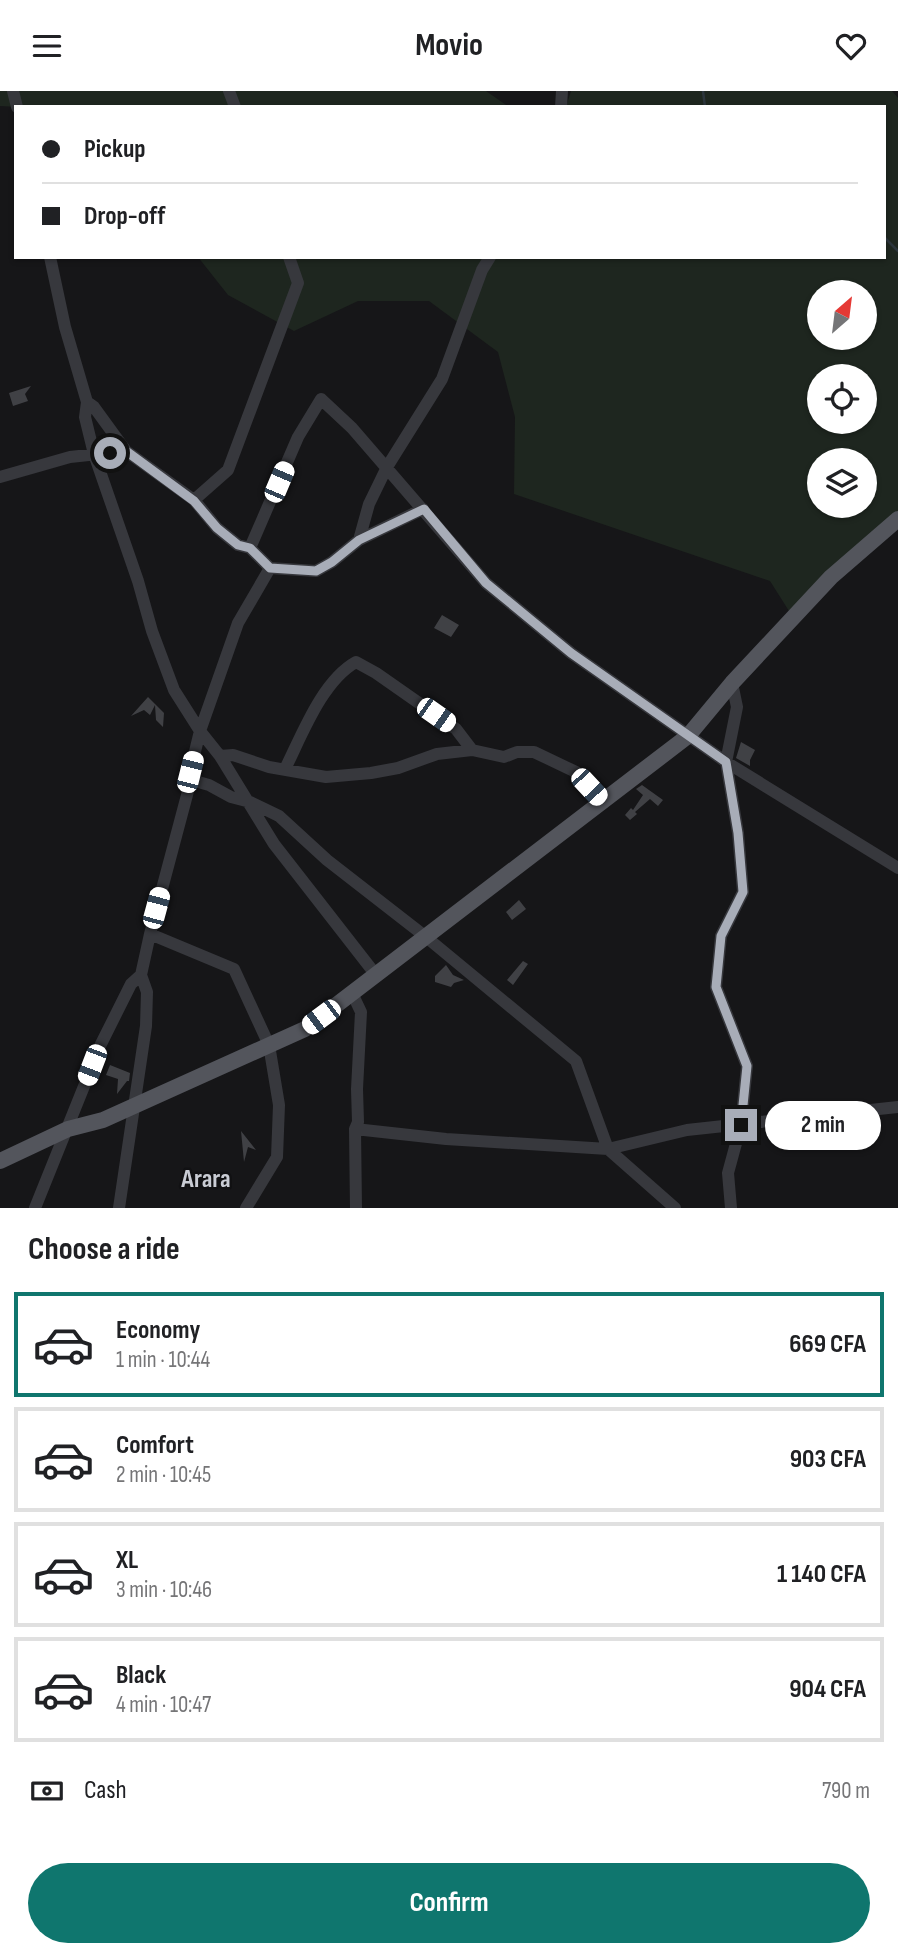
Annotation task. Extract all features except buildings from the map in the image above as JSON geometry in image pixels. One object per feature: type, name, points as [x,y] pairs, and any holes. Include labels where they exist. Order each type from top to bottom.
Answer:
[{"type":"main road","points":[[0,1161],[68,1129],[103,1120],[305,1029],[688,736],[732,683],[831,577],[898,519]]},
{"type":"street","points":[[50,259],[65,327],[87,402],[85,417],[94,454],[174,690],[200,731],[220,755],[274,844],[376,975]]},
{"type":"street","points":[[194,501],[228,470],[298,283],[290,259]]},
{"type":"street","points":[[359,540],[369,504],[387,467],[442,379],[482,270],[489,259]]},
{"type":"street","points":[[250,548],[298,437],[321,399],[387,467],[486,583],[571,653],[726,762],[898,868]]},
{"type":"street","points":[[87,402],[94,407],[126,451],[194,501],[217,528],[238,545],[250,548],[270,568],[316,571],[359,540],[424,509]]},
{"type":"street","points":[[0,477],[70,457],[126,451]]},
{"type":"street","points":[[119,1208],[146,1026],[148,992],[141,975],[150,934],[191,780],[190,772],[200,731],[238,623],[270,568]]},
{"type":"street","points":[[285,769],[327,689],[356,662],[456,729],[472,750]]},
{"type":"street","points":[[731,1208],[728,1173],[741,1125],[747,1066],[716,987],[721,936],[743,892],[738,833],[726,762],[737,707],[732,683]]},
{"type":"street","points":[[220,755],[233,755],[269,767],[326,777],[398,768],[437,754],[472,750],[504,757],[517,752],[534,752],[576,772],[603,801]]},
{"type":"street","points":[[191,780],[209,785],[279,816],[327,860],[426,937],[576,1061],[608,1149],[675,1208]]},
{"type":"street","points":[[150,934],[234,969],[269,1045],[279,1105],[277,1157],[246,1208]]},
{"type":"street","points":[[35,1208],[101,1044],[131,983],[141,975]]},
{"type":"street","points":[[352,993],[361,1012],[358,1122],[355,1129],[356,1208]]},
{"type":"street","points":[[355,1129],[446,1139],[608,1149],[687,1130],[898,1107]]},
{"type":"shaded area","points":[[0,91],[486,91],[506,105],[14,105],[0,106]]},
{"type":"shaded area","points":[[571,91],[892,91],[898,98],[898,511],[789,611],[770,581],[514,494],[515,417],[498,352],[429,301],[358,301],[294,331],[228,295],[200,259],[886,259],[886,105],[567,105]]},
{"type":"waterway","points":[[703,91],[705,105]]},
{"type":"waterway","points":[[886,239],[898,251]]},
{"type":"district","name":"Arara","points":[[206,1178]]},
{"type":"route","points":[[110,453],[126,451],[194,501],[217,528],[238,545],[250,548],[270,568],[316,571],[359,540],[424,509],[486,583],[571,653],[726,762],[738,833],[743,892],[721,936],[716,987],[747,1066],[741,1125]]}]
